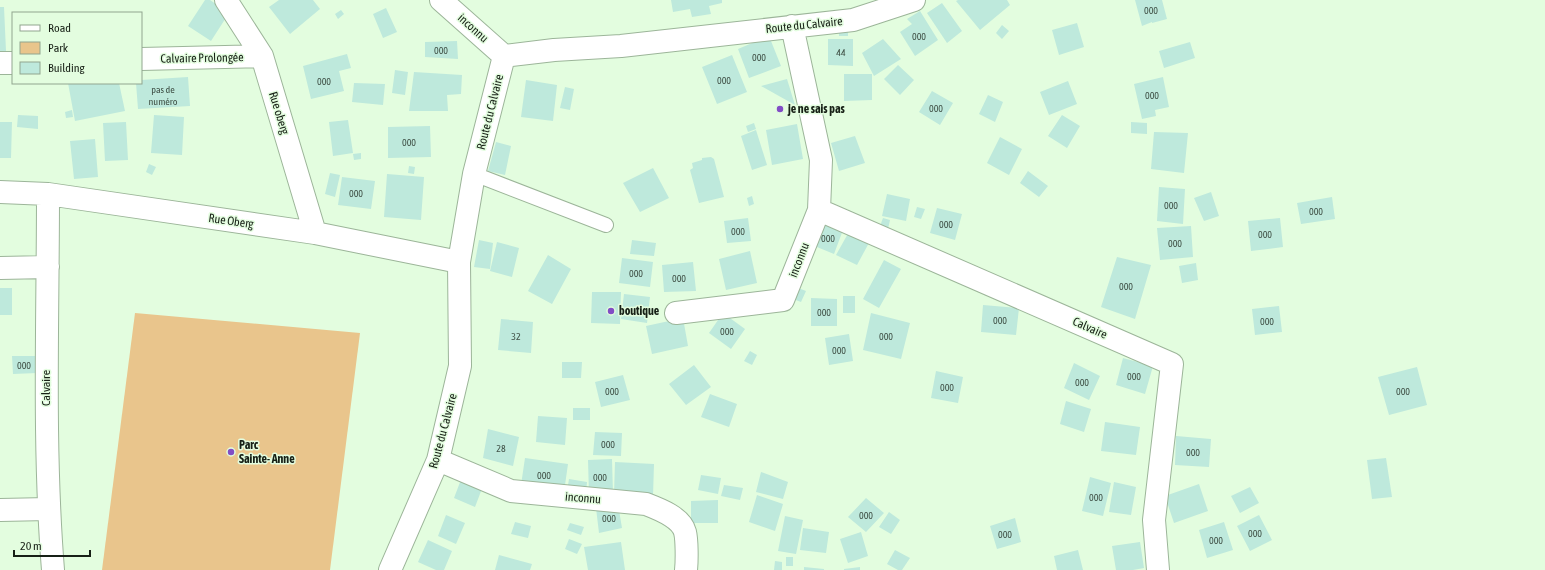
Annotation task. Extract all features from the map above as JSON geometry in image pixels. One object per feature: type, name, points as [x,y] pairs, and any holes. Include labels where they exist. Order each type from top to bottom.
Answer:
[{"type":"street","name":"Rue oberg","points":[[226,0],[262,56],[315,233]]},
{"type":"street","name":"inconnu","points":[[442,0],[504,56]]},
{"type":"street","name":"Route du Calvaire","points":[[390,570],[438,460],[460,366],[459,262],[474,174],[504,56],[554,50],[621,46],[853,20],[914,0]]},
{"type":"street","points":[[792,26],[821,160],[819,210]]},
{"type":"street","name":"Calvaire Prolongée","points":[[142,59],[262,56]]},
{"type":"street","points":[[0,63],[12,63]]},
{"type":"street","name":"Rue Oberg","points":[[0,192],[48,194],[315,233],[459,262]]},
{"type":"street","name":"Calvaire","points":[[48,194],[46,390],[48,509],[53,570]]},
{"type":"street","name":"inconnu","points":[[676,313],[783,300],[819,210]]},
{"type":"street","name":"Calvaire","points":[[819,210],[1172,364],[1154,520],[1158,570]]},
{"type":"street","points":[[0,268],[48,267]]},
{"type":"street","name":"inconnu","points":[[438,460],[511,491],[646,504],[660,509],[677,520],[685,532],[686,570]]},
{"type":"street","points":[[0,510],[48,509]]},
{"type":"lane","points":[[474,174],[606,224]]},
{"type":"green space","name":"Parc Sainte- Anne","points":[[135,313],[360,333],[330,570],[102,570]]},
{"type":"building","points":[[205,0],[210,0],[229,13],[211,41],[188,26]]},
{"type":"building","points":[[279,0],[313,0],[320,9],[290,34],[269,7]]},
{"type":"building","points":[[671,0],[722,0],[722,3],[709,6],[711,14],[692,17],[690,9],[673,12]]},
{"type":"building","points":[[1007,0],[1010,5],[980,30],[956,1]]},
{"type":"building","points":[[1135,0],[1162,0],[1167,19],[1142,26]]},
{"type":"building","points":[[942,3],[962,31],[947,43],[927,13]]},
{"type":"building","points":[[0,7],[4,7],[6,51],[0,51]]},
{"type":"building","points":[[386,8],[397,32],[383,38],[373,14]]},
{"type":"building","points":[[341,10],[344,14],[338,19],[335,14]]},
{"type":"building","points":[[920,11],[938,40],[915,56],[900,32],[912,24],[907,19]]},
{"type":"building","points":[[1077,23],[1084,47],[1059,55],[1052,30]]},
{"type":"building","points":[[1002,25],[1009,31],[1002,39],[996,33]]},
{"type":"building","points":[[839,29],[848,29],[848,36],[839,36]]},
{"type":"building","points":[[769,36],[781,66],[749,78],[738,49]]},
{"type":"building","points":[[828,39],[853,39],[853,66],[828,65]]},
{"type":"building","points":[[883,39],[901,59],[874,76],[862,53]]},
{"type":"building","points":[[457,41],[458,59],[425,57],[425,42]]},
{"type":"building","points":[[1190,42],[1195,58],[1164,68],[1159,51]]},
{"type":"building","points":[[347,54],[351,68],[339,71],[344,91],[311,99],[303,66]]},
{"type":"building","points":[[732,55],[747,92],[717,104],[702,67]]},
{"type":"building","points":[[898,65],[914,80],[900,95],[884,79]]},
{"type":"building","points":[[395,70],[408,72],[405,95],[392,93]]},
{"type":"building","points":[[414,72],[462,75],[461,94],[447,95],[448,111],[409,111]]},
{"type":"building","points":[[844,74],[872,74],[872,100],[844,101]]},
{"type":"building","points":[[188,77],[190,106],[138,109],[136,84],[142,84],[142,80]]},
{"type":"building","points":[[1163,77],[1169,107],[1155,110],[1156,116],[1142,119],[1134,84]]},
{"type":"building","points":[[787,79],[795,105],[761,86]]},
{"type":"building","points":[[526,80],[557,85],[553,121],[521,117]]},
{"type":"building","points":[[1068,81],[1077,104],[1049,115],[1040,92]]},
{"type":"building","points":[[354,83],[385,84],[383,105],[352,102]]},
{"type":"building","points":[[68,84],[119,84],[125,111],[75,121]]},
{"type":"building","points":[[565,87],[574,89],[570,110],[560,108]]},
{"type":"building","points":[[932,91],[953,103],[940,125],[919,112]]},
{"type":"building","points":[[988,95],[1003,102],[995,122],[979,114]]},
{"type":"building","points":[[72,110],[73,117],[66,118],[65,112]]},
{"type":"building","points":[[18,115],[38,116],[38,129],[17,127]]},
{"type":"building","points":[[154,115],[184,117],[182,155],[151,153]]},
{"type":"building","points":[[1062,115],[1080,126],[1067,148],[1048,136]]},
{"type":"building","points":[[348,120],[353,153],[333,156],[329,122]]},
{"type":"building","points":[[0,122],[12,122],[11,158],[0,158]]},
{"type":"building","points":[[126,122],[128,160],[105,161],[103,123]]},
{"type":"building","points":[[1131,122],[1147,123],[1147,134],[1131,133]]},
{"type":"building","points":[[754,123],[756,129],[748,132],[746,126]]},
{"type":"building","points":[[797,124],[803,159],[772,165],[766,130]]},
{"type":"building","points":[[430,126],[431,157],[388,158],[388,127]]},
{"type":"building","points":[[756,130],[767,165],[752,170],[741,136]]},
{"type":"building","points":[[1154,132],[1188,133],[1184,173],[1151,169]]},
{"type":"building","points":[[855,136],[865,163],[839,171],[831,143]]},
{"type":"building","points":[[1000,137],[1022,149],[1009,175],[987,163]]},
{"type":"building","points":[[95,139],[98,177],[74,179],[70,141]]},
{"type":"building","points":[[496,142],[511,146],[505,175],[488,171]]},
{"type":"building","points":[[361,153],[361,159],[354,160],[353,154]]},
{"type":"building","points":[[711,157],[714,159],[724,197],[699,203],[690,170],[693,168],[692,163],[702,160],[702,158]]},
{"type":"building","points":[[149,164],[156,167],[152,175],[146,172]]},
{"type":"building","points":[[409,166],[415,167],[414,174],[408,173]]},
{"type":"building","points":[[653,168],[669,198],[640,212],[623,183]]},
{"type":"building","points":[[1028,171],[1048,186],[1039,197],[1020,183]]},
{"type":"building","points":[[330,173],[340,175],[335,197],[325,194]]},
{"type":"building","points":[[387,174],[424,177],[421,220],[384,217]]},
{"type":"building","points":[[342,177],[375,181],[371,209],[338,205]]},
{"type":"building","points":[[1159,187],[1185,189],[1183,224],[1157,221]]},
{"type":"building","points":[[1211,192],[1219,216],[1204,221],[1194,198]]},
{"type":"building","points":[[887,194],[910,199],[906,221],[882,216]]},
{"type":"building","points":[[752,196],[754,204],[749,206],[747,198]]},
{"type":"building","points":[[1332,197],[1335,219],[1301,224],[1297,203]]},
{"type":"building","points":[[917,207],[925,209],[921,219],[914,217]]},
{"type":"building","points":[[937,208],[962,214],[955,240],[930,233]]},
{"type":"building","points":[[748,218],[751,241],[727,243],[724,221]]},
{"type":"building","points":[[883,218],[890,220],[888,229],[880,226]]},
{"type":"building","points":[[1280,218],[1283,247],[1251,251],[1248,221]]},
{"type":"building","points":[[822,222],[843,230],[834,254],[812,245]]},
{"type":"building","points":[[1191,226],[1193,257],[1160,260],[1157,228]]},
{"type":"building","points":[[850,230],[870,241],[857,265],[836,255]]},
{"type":"building","points":[[479,240],[493,243],[490,269],[474,267]]},
{"type":"building","points":[[632,240],[656,243],[654,256],[630,254]]},
{"type":"building","points":[[497,242],[519,248],[512,277],[490,271]]},
{"type":"building","points":[[750,251],[757,283],[726,290],[719,259]]},
{"type":"building","points":[[548,255],[571,269],[552,304],[528,291]]},
{"type":"building","points":[[1117,257],[1151,265],[1135,319],[1101,307]]},
{"type":"building","points":[[622,258],[653,262],[650,287],[619,283]]},
{"type":"building","points":[[884,260],[901,269],[879,308],[863,299]]},
{"type":"building","points":[[693,262],[696,291],[664,292],[662,265]]},
{"type":"building","points":[[1196,263],[1198,280],[1182,283],[1179,266]]},
{"type":"building","points":[[793,286],[806,291],[801,302],[788,297]]},
{"type":"building","points":[[0,288],[12,288],[12,315],[0,315]]},
{"type":"building","points":[[592,292],[621,292],[620,324],[591,323]]},
{"type":"building","points":[[624,294],[650,297],[647,323],[621,319]]},
{"type":"building","points":[[843,296],[855,296],[855,313],[843,313]]},
{"type":"building","points":[[811,298],[837,299],[837,326],[811,326]]},
{"type":"building","points":[[983,305],[1019,308],[1016,335],[981,332]]},
{"type":"building","points":[[1279,306],[1282,332],[1255,335],[1252,309]]},
{"type":"building","points":[[723,313],[745,329],[731,349],[709,333]]},
{"type":"building","points":[[871,313],[910,323],[901,359],[863,350]]},
{"type":"building","points":[[683,318],[688,346],[652,354],[646,326]]},
{"type":"building","points":[[501,319],[533,322],[531,353],[498,350]]},
{"type":"building","points":[[849,334],[853,361],[829,365],[825,338]]},
{"type":"building","points":[[750,351],[757,355],[752,365],[744,361]]},
{"type":"building","points":[[12,356],[36,356],[37,373],[13,374]]},
{"type":"building","points":[[1123,358],[1153,366],[1145,394],[1116,385]]},
{"type":"building","points":[[562,362],[582,362],[581,378],[562,378]]},
{"type":"building","points":[[1074,363],[1100,376],[1089,400],[1064,388]]},
{"type":"building","points":[[694,365],[711,387],[686,405],[669,384]]},
{"type":"building","points":[[1417,367],[1427,405],[1389,415],[1378,377]]},
{"type":"building","points":[[936,371],[963,377],[958,403],[931,398]]},
{"type":"building","points":[[623,375],[630,400],[601,407],[595,382]]},
{"type":"building","points":[[710,394],[737,404],[729,427],[701,417]]},
{"type":"building","points":[[1066,401],[1091,409],[1084,432],[1060,424]]},
{"type":"building","points":[[573,408],[590,408],[590,420],[573,420]]},
{"type":"building","points":[[538,416],[567,418],[565,445],[536,442]]},
{"type":"building","points":[[1105,422],[1140,427],[1136,455],[1101,451]]},
{"type":"building","points":[[488,429],[519,437],[513,466],[483,458]]},
{"type":"building","points":[[595,432],[622,433],[621,456],[593,455]]},
{"type":"building","points":[[1176,436],[1211,439],[1209,467],[1175,465]]},
{"type":"building","points":[[525,458],[568,464],[564,492],[521,485]]},
{"type":"building","points":[[1386,458],[1392,497],[1372,499],[1367,460]]},
{"type":"building","points":[[612,459],[613,494],[589,495],[588,460]]},
{"type":"building","points":[[615,462],[654,464],[653,496],[614,494]]},
{"type":"building","points":[[761,472],[788,482],[783,499],[756,492]]},
{"type":"building","points":[[701,475],[721,478],[718,494],[698,490]]},
{"type":"building","points":[[462,477],[483,486],[475,507],[454,498]]},
{"type":"building","points":[[1090,477],[1111,483],[1103,516],[1082,511]]},
{"type":"building","points":[[569,479],[587,482],[586,493],[567,491]]},
{"type":"building","points":[[1114,482],[1136,487],[1131,515],[1109,512]]},
{"type":"building","points":[[1199,484],[1208,511],[1174,523],[1165,496]]},
{"type":"building","points":[[724,485],[743,488],[740,500],[721,496]]},
{"type":"building","points":[[1250,487],[1259,503],[1240,513],[1231,496]]},
{"type":"building","points":[[757,495],[783,504],[775,531],[749,522]]},
{"type":"building","points":[[866,498],[884,513],[866,532],[848,517]]},
{"type":"building","points":[[718,500],[718,523],[691,523],[691,501]]},
{"type":"building","points":[[618,504],[622,528],[599,533],[596,508]]},
{"type":"building","points":[[889,512],[900,520],[891,534],[879,527]]},
{"type":"building","points":[[446,515],[465,523],[456,544],[438,536]]},
{"type":"building","points":[[1259,515],[1272,540],[1250,551],[1237,526]]},
{"type":"building","points":[[785,516],[803,520],[796,554],[778,551]]},
{"type":"building","points":[[1015,518],[1021,542],[997,549],[990,526]]},
{"type":"building","points":[[515,522],[531,526],[528,538],[511,534]]},
{"type":"building","points":[[1224,522],[1233,550],[1207,558],[1199,530]]},
{"type":"building","points":[[570,523],[584,527],[581,535],[567,530]]},
{"type":"building","points":[[803,528],[829,532],[826,553],[800,550]]},
{"type":"building","points":[[861,532],[868,556],[848,563],[840,539]]},
{"type":"building","points":[[569,539],[582,544],[577,554],[565,549]]},
{"type":"building","points":[[428,540],[452,551],[444,570],[436,570],[418,562]]},
{"type":"building","points":[[621,542],[625,570],[588,570],[584,547]]},
{"type":"building","points":[[1140,542],[1144,568],[1133,570],[1116,570],[1112,546]]},
{"type":"building","points":[[895,550],[910,558],[902,570],[898,570],[887,564]]},
{"type":"building","points":[[1078,550],[1083,570],[1057,570],[1054,556]]},
{"type":"building","points":[[499,555],[532,564],[530,570],[495,570]]},
{"type":"building","points":[[786,557],[793,557],[793,566],[786,566]]},
{"type":"building","points":[[775,561],[782,562],[782,570],[774,570]]},
{"type":"building","points":[[804,567],[824,569],[824,570],[804,570]]},
{"type":"building","points":[[860,567],[860,570],[844,570],[844,569]]},
{"type":"place","name":"je ne sais pas","points":[[780,109]]},
{"type":"place","name":"boutique","points":[[611,311]]},
{"type":"place","name":"Parc Sainte- Anne","points":[[231,452]]}]
